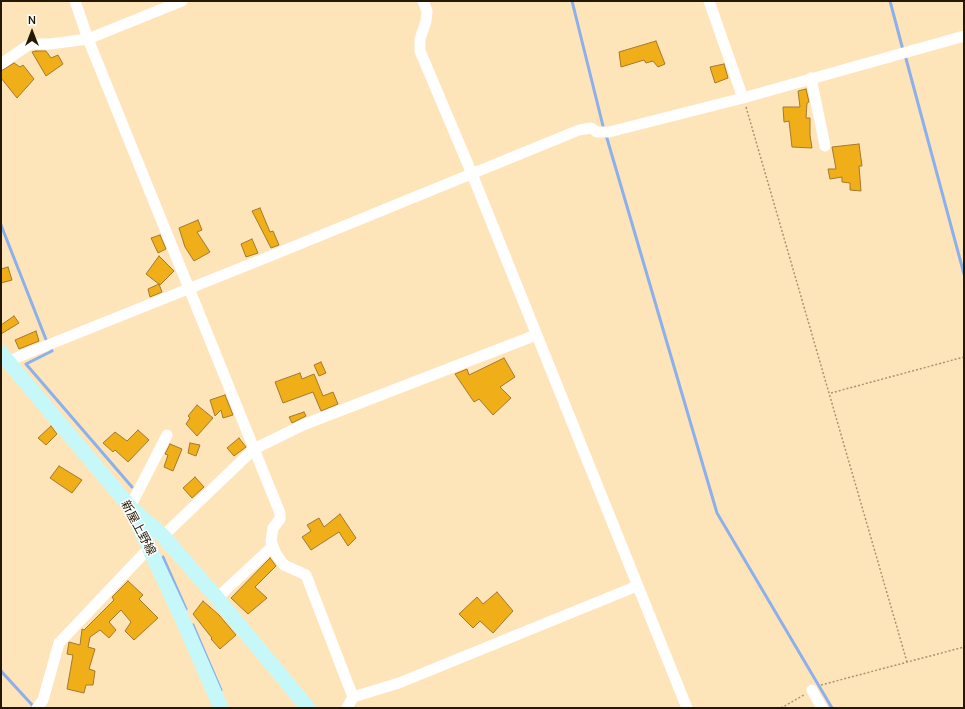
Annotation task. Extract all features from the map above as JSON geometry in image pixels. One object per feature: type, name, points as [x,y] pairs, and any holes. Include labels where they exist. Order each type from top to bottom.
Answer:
[{"type":"main road","name":"新屋上野線","points":[[5,358],[130,507],[150,548],[221,708]]},
{"type":"main road","points":[[130,507],[162,536],[217,598],[308,708]]},
{"type":"street","points":[[75,1],[88,39],[280,513],[280,519],[273,528],[271,541],[276,554],[284,566],[306,575],[353,697]]},
{"type":"street","points":[[1,64],[30,44],[50,44],[88,39],[182,1]]},
{"type":"street","points":[[423,1],[427,11],[427,16],[420,39],[420,51],[472,174],[687,708]]},
{"type":"street","points":[[709,1],[743,98]]},
{"type":"street","points":[[5,358],[18,357],[580,130],[591,128],[598,132],[609,132],[743,98],[964,36]]},
{"type":"street","points":[[811,78],[825,146]]},
{"type":"street","points":[[162,536],[254,449],[303,424],[536,335]]},
{"type":"street","points":[[130,507],[167,435]]},
{"type":"street","points":[[217,598],[273,546]]},
{"type":"street","points":[[37,708],[43,700],[59,643],[150,548]]},
{"type":"street","points":[[347,708],[353,697],[399,683],[637,586]]},
{"type":"street","points":[[812,690],[822,708]]},
{"type":"path","points":[[743,98],[907,662]]},
{"type":"path","points":[[830,393],[964,357]]},
{"type":"path","points":[[781,708],[823,685],[964,647]]},
{"type":"building","points":[[656,41],[665,64],[658,67],[653,61],[646,63],[644,60],[621,67],[619,52]]},
{"type":"building","points":[[46,51],[51,58],[58,55],[63,64],[46,76],[32,52]]},
{"type":"building","points":[[14,63],[20,67],[23,65],[34,79],[17,98],[1,78],[1,71]]},
{"type":"building","points":[[724,64],[728,78],[715,83],[710,67]]},
{"type":"building","points":[[806,89],[809,102],[807,103],[806,118],[810,118],[812,148],[792,147],[789,121],[784,122],[783,107],[800,107],[798,91]]},
{"type":"building","points":[[859,144],[862,166],[859,166],[861,191],[850,190],[850,183],[842,182],[842,177],[830,179],[828,169],[836,169],[832,147]]},
{"type":"building","points":[[260,208],[270,232],[273,231],[279,245],[271,248],[252,211]]},
{"type":"building","points":[[198,220],[202,230],[197,232],[210,252],[194,261],[185,247],[179,228]]},
{"type":"building","points":[[160,235],[166,249],[158,253],[151,238]]},
{"type":"building","points":[[252,239],[258,253],[246,257],[241,244]]},
{"type":"building","points":[[159,256],[174,271],[160,285],[146,274]]},
{"type":"building","points":[[8,267],[12,280],[1,283],[1,269]]},
{"type":"building","points":[[159,284],[162,292],[150,297],[148,289]]},
{"type":"building","points":[[14,316],[19,323],[1,334],[1,325]]},
{"type":"building","points":[[36,331],[39,341],[19,349],[15,340]]},
{"type":"building","points":[[504,358],[515,377],[500,387],[511,398],[493,415],[479,399],[474,402],[455,374],[467,369],[469,375]]},
{"type":"building","points":[[321,362],[326,373],[319,376],[314,365]]},
{"type":"building","points":[[300,373],[302,379],[314,374],[323,396],[333,392],[338,404],[321,411],[313,392],[283,403],[275,382]]},
{"type":"building","points":[[225,395],[233,415],[223,418],[221,410],[215,416],[210,400]]},
{"type":"building","points":[[197,405],[213,418],[197,436],[186,424],[190,418],[188,416]]},
{"type":"building","points":[[304,412],[306,416],[292,423],[289,417]]},
{"type":"building","points":[[51,426],[57,434],[46,445],[38,438]]},
{"type":"building","points":[[138,430],[149,440],[128,462],[115,450],[113,452],[103,443],[115,432],[127,441]]},
{"type":"building","points":[[239,438],[246,447],[234,456],[227,448]]},
{"type":"building","points":[[190,443],[200,445],[196,456],[188,453]]},
{"type":"building","points":[[170,444],[182,449],[173,471],[164,467],[168,455],[165,454]]},
{"type":"building","points":[[59,466],[82,480],[72,493],[50,478]]},
{"type":"building","points":[[195,477],[204,487],[192,498],[183,488]]},
{"type":"building","points":[[340,514],[356,538],[348,546],[339,532],[311,550],[302,537],[311,531],[307,525],[319,518],[324,527]]},
{"type":"building","points":[[270,558],[276,566],[255,587],[267,598],[248,614],[231,598]]},
{"type":"building","points":[[128,581],[143,595],[139,599],[158,618],[134,640],[125,631],[131,622],[121,610],[109,622],[116,630],[109,638],[100,630],[90,637],[88,647],[95,649],[89,669],[95,671],[93,685],[86,685],[84,693],[67,689],[73,655],[67,654],[69,642],[80,645],[82,629],[84,630],[114,600],[112,597]]},
{"type":"building","points":[[497,592],[513,611],[493,633],[480,621],[473,628],[459,614],[477,597],[483,604]]},
{"type":"building","points":[[203,601],[219,615],[236,635],[220,649],[193,614]]},
{"type":"waterway","points":[[572,1],[604,130]]},
{"type":"waterway","points":[[890,1],[903,50]]},
{"type":"waterway","points":[[905,55],[964,274]]},
{"type":"waterway","points":[[606,135],[717,513],[832,708]]},
{"type":"waterway","points":[[1,225],[47,342]]},
{"type":"waterway","points":[[50,347],[52,351],[26,364],[132,487]]},
{"type":"waterway","points":[[163,557],[186,609]]},
{"type":"waterway","points":[[193,625],[221,690]]},
{"type":"waterway","points":[[1,671],[34,707]]}]
